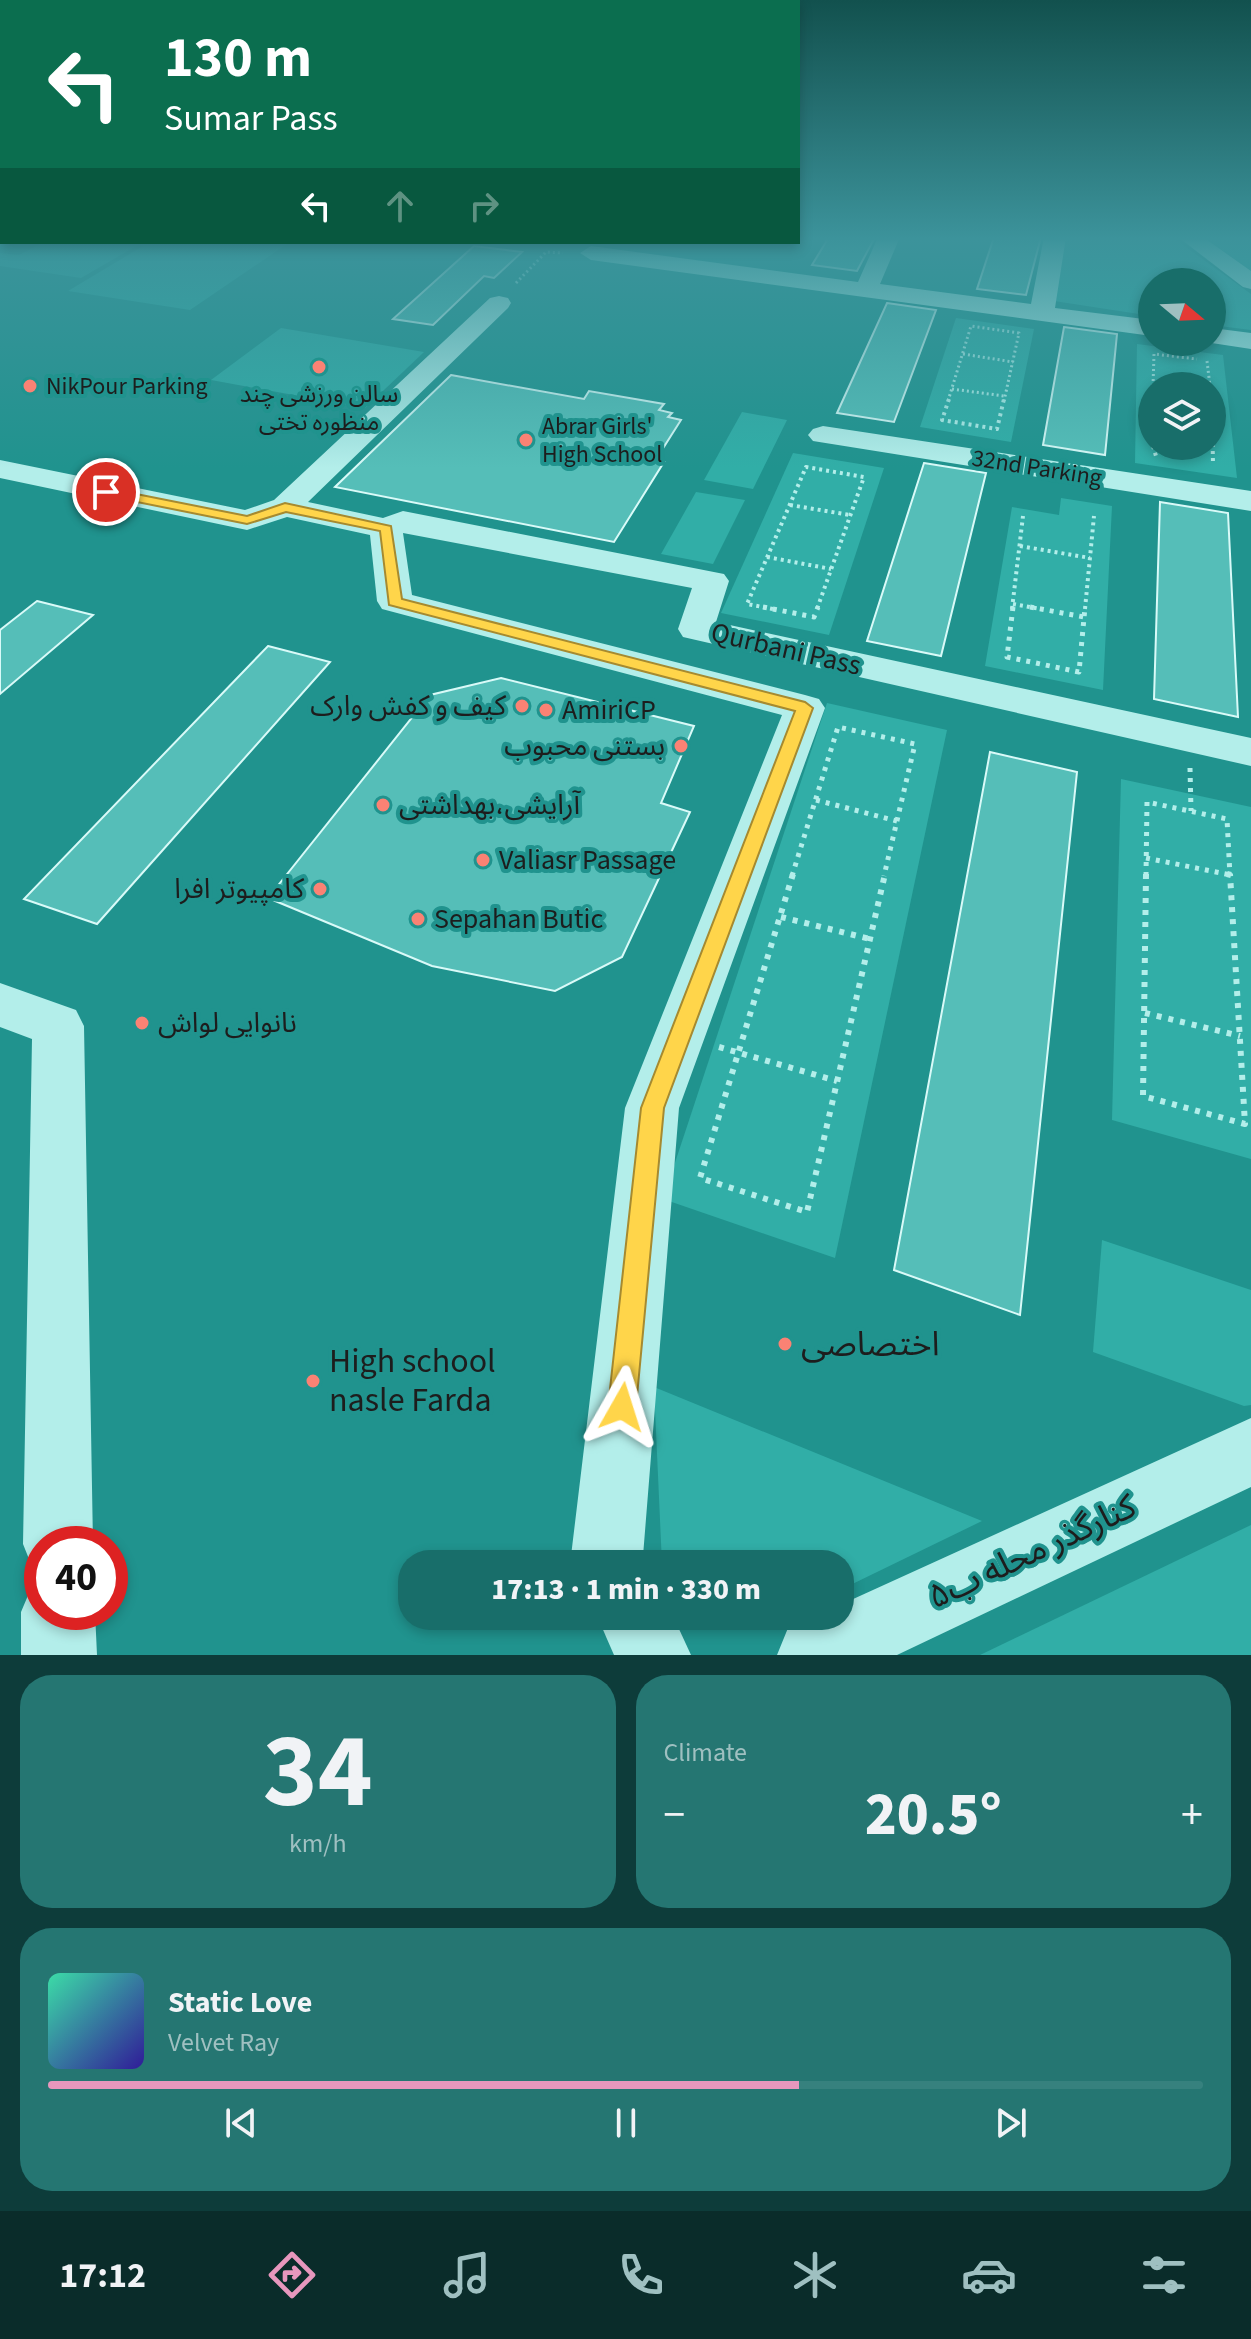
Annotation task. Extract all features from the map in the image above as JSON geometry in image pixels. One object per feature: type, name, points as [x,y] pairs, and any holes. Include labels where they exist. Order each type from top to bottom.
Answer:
[{"type":"street","points":[[0,469],[247,520],[285,507],[485,314]]},
{"type":"street","points":[[1051,314],[1138,326]]},
{"type":"street","points":[[1226,338],[1251,341]]},
{"type":"street","name":"32nd Parking","points":[[823,435],[1251,501]]},
{"type":"street","points":[[285,507],[386,528],[395,601],[805,708],[652,1108],[608,1550]]},
{"type":"street","name":"Qurbani Pass","points":[[386,528],[403,521],[712,581],[696,629],[1251,752]]},
{"type":"street","points":[[0,1005],[58,1026],[58,1526]]},
{"type":"street","name":"کنارگذر محله ب۵","points":[[815,1655],[1251,1452]]},
{"type":"street","points":[[58,1630],[59,1655]]},
{"type":"street","points":[[641,1630],[653,1655]]},
{"type":"path","points":[[971,326],[1019,333],[1013,362],[997,429],[942,420],[971,326]]},
{"type":"path","points":[[963,354],[1013,362]]},
{"type":"path","points":[[1153,372],[1154,354],[1208,361],[1209,372]]},
{"type":"path","points":[[952,389],[1004,396]]},
{"type":"path","points":[[1204,464],[1216,465],[1216,460]]},
{"type":"path","points":[[806,467],[864,477],[850,515],[814,617],[747,604],[806,467]]},
{"type":"path","points":[[790,505],[850,515]]},
{"type":"path","points":[[1023,516],[1007,657],[1079,672],[1094,516]]},
{"type":"path","points":[[1020,546],[1090,558]]},
{"type":"path","points":[[767,557],[831,569]]},
{"type":"path","points":[[1013,604],[1084,617]]},
{"type":"path","points":[[838,727],[915,744],[807,1212],[700,1178],[816,800],[838,727]]},
{"type":"path","points":[[816,800],[897,821]]},
{"type":"path","points":[[1147,802],[1227,819],[1231,875],[1245,1124],[1143,1096],[1147,802]]},
{"type":"path","points":[[1146,858],[1231,875]]},
{"type":"path","points":[[781,917],[870,939]]},
{"type":"path","points":[[1145,1013],[1240,1036]]},
{"type":"path","points":[[739,1052],[837,1081]]},
{"type":"green space","points":[[1226,314],[1251,314],[1251,330],[1226,327]]},
{"type":"green space","points":[[956,318],[1034,329],[1011,442],[920,427]]},
{"type":"green space","name":"سالن ورزشی چند منظوره تختی","points":[[281,328],[424,352],[365,408],[211,380]]},
{"type":"green space","points":[[1137,344],[1138,356],[1223,356],[1225,372],[1138,372],[1138,460],[1226,460],[1226,381],[1237,478],[1135,463]]},
{"type":"green space","points":[[742,412],[787,420],[753,489],[704,480]]},
{"type":"green space","points":[[793,453],[884,468],[829,635],[721,613]]},
{"type":"green space","points":[[696,492],[745,500],[713,564],[661,554]]},
{"type":"green space","points":[[1061,498],[1112,506],[1103,690],[985,666],[1012,507],[1059,515]]},
{"type":"green space","points":[[827,703],[947,730],[835,1258],[663,1199]]},
{"type":"green space","points":[[1121,779],[1251,807],[1251,1159],[1112,1120]]},
{"type":"green space","points":[[1102,1240],[1251,1290],[1251,1405],[1244,1406],[1093,1352]]},
{"type":"green space","points":[[654,1387],[982,1521],[854,1583],[854,1550],[661,1550]]},
{"type":"green space","points":[[1251,1525],[1251,1655],[980,1655]]},
{"type":"building","points":[[398,314],[444,314],[433,325],[393,319]]},
{"type":"building","points":[[882,314],[934,314],[894,422],[837,413]]},
{"type":"building","points":[[1064,327],[1117,334],[1105,455],[1043,445]]},
{"type":"building","name":"Abrar Girls' High School","points":[[451,375],[584,399],[589,391],[664,404],[659,410],[672,413],[668,417],[681,420],[655,461],[664,462],[614,542],[335,487]]},
{"type":"building","points":[[924,463],[986,473],[941,656],[867,641]]},
{"type":"building","points":[[1160,502],[1228,513],[1238,717],[1154,699]]},
{"type":"building","points":[[37,601],[93,615],[0,694],[0,630]]},
{"type":"building","points":[[268,646],[330,662],[97,924],[24,899]]},
{"type":"building","name":"Valiasr Passage","points":[[501,678],[694,726],[661,803],[690,812],[622,957],[555,991],[432,966],[268,898],[430,695]]},
{"type":"building","points":[[990,752],[1077,772],[1020,1315],[894,1270]]},
{"type":"place","name":"سالن ورزشی چند منظوره تختی","points":[[319,367]]},
{"type":"place","name":"NikPour Parking","points":[[30,386]]},
{"type":"place","name":"Abrar Girls' High School","points":[[526,440]]},
{"type":"place","name":"کیف و کفش وارک","points":[[522,706]]},
{"type":"place","name":"AmiriCP","points":[[546,710]]},
{"type":"place","name":"بستنی محبوب","points":[[681,746]]},
{"type":"place","name":"آرایشی،بهداشتی","points":[[383,805]]},
{"type":"place","name":"Valiasr Passage","points":[[483,860]]},
{"type":"place","name":"کامپیوتر افرا","points":[[320,889]]},
{"type":"place","name":"Sepahan Butic","points":[[418,919]]},
{"type":"place","name":"نانوایی لواش","points":[[142,1023]]},
{"type":"place","name":"اختصاصی","points":[[785,1344]]},
{"type":"place","name":"High school nasle Farda","points":[[313,1381]]},
{"type":"route","points":[[106,492],[247,520],[285,507],[386,528],[395,601],[805,708],[652,1108],[622,1407]]}]
